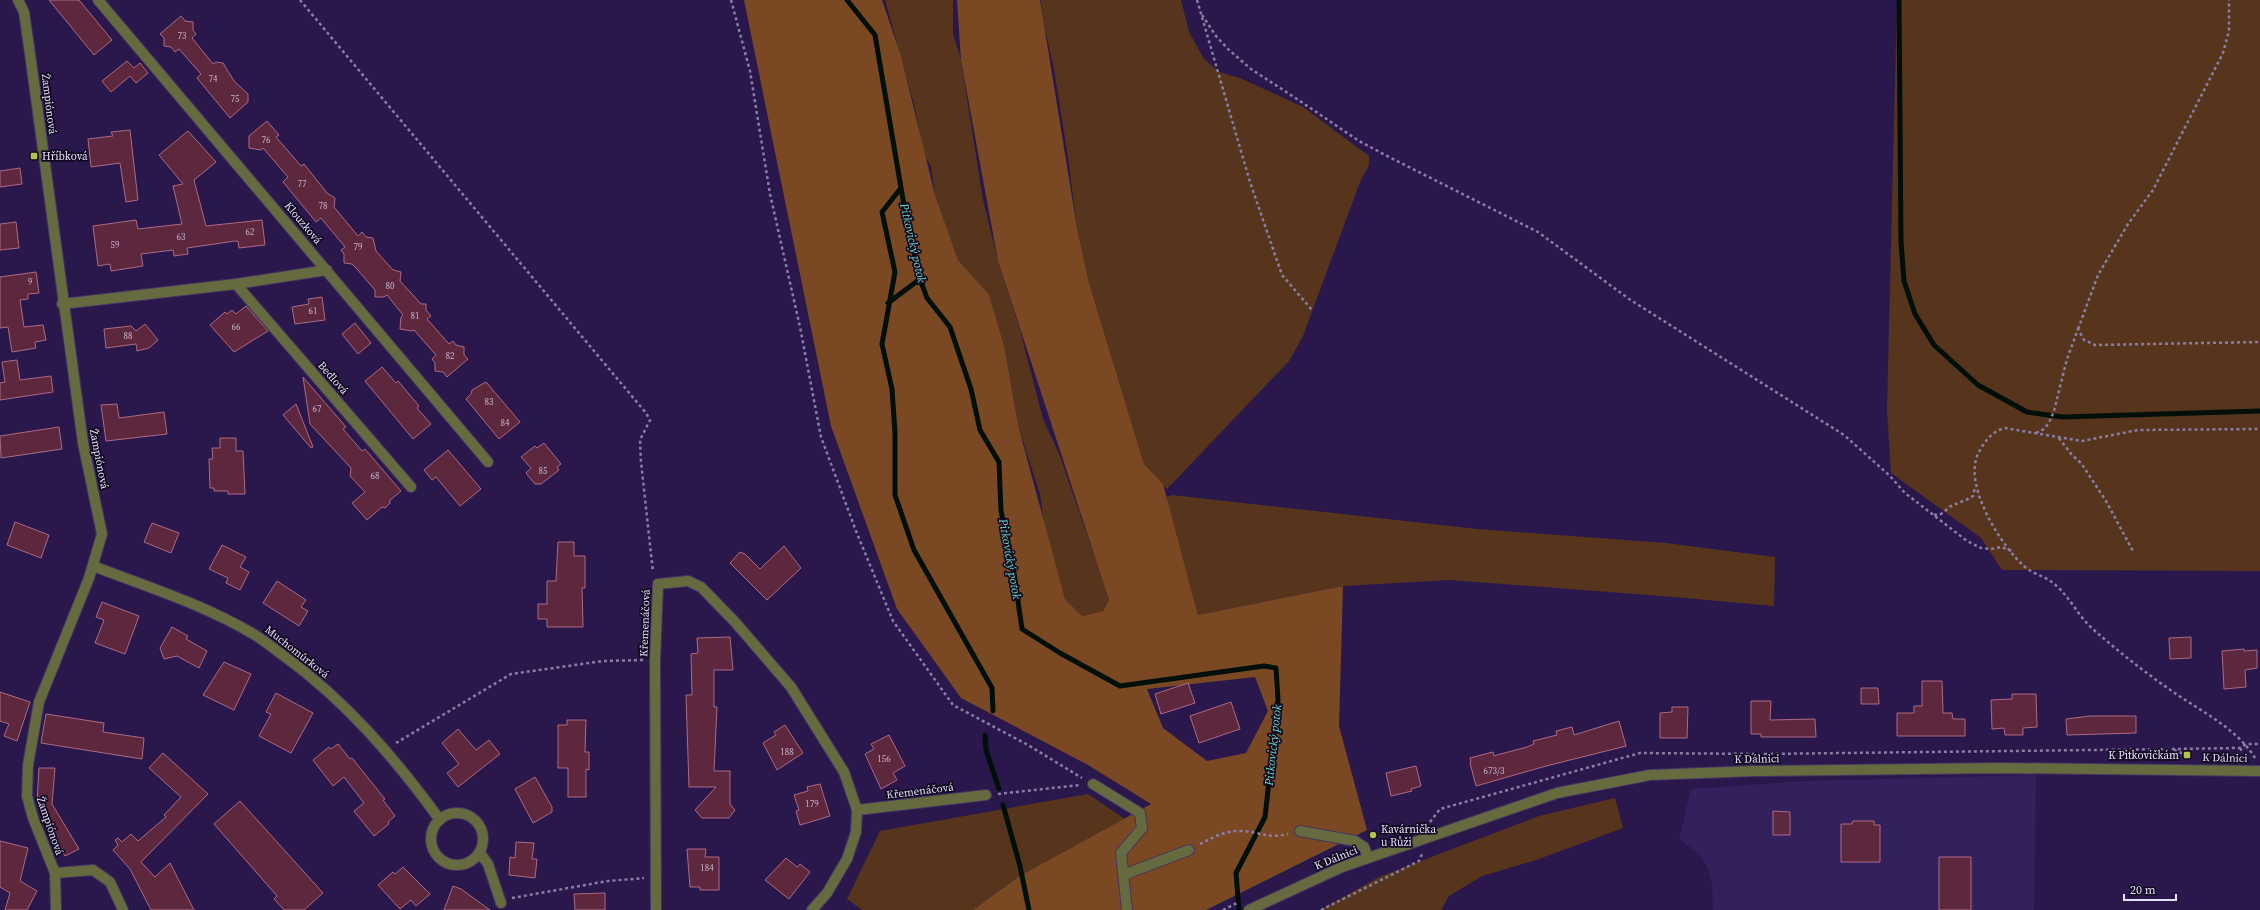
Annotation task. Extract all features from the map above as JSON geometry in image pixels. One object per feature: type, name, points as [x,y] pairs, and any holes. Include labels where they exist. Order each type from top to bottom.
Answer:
[{"type":"street","name":"Žampiónová","points":[[18,0],[24,12],[62,304],[83,443],[102,534],[93,566],[39,702],[28,766],[27,796],[31,811],[55,873],[56,910]]},
{"type":"street","points":[[23,0],[24,12]]},
{"type":"street","name":"Klouzková","points":[[98,0],[488,462]]},
{"type":"street","points":[[62,304],[236,284],[327,270]]},
{"type":"street","name":"Bedlová","points":[[236,284],[411,487]]},
{"type":"street","name":"Muchomůrková","points":[[93,566],[191,603],[255,635],[311,676],[347,709],[385,750],[440,820]]},
{"type":"street","name":"Křemenáčová","points":[[656,910],[655,660],[658,584],[688,581],[701,587],[735,622],[791,687],[844,772],[857,810],[856,832],[848,859],[828,893],[812,910]]},
{"type":"street","name":"K Dálnici","points":[[1249,910],[1275,897],[1368,858],[1557,793],[1650,775],[1754,771],[2258,766]]},
{"type":"street","points":[[1093,784],[1140,813],[1142,828],[1121,853],[1127,910]]},
{"type":"street","name":"Křemenáčová","points":[[857,810],[986,795]]},
{"type":"street","points":[[463,813],[474,819],[482,829],[484,841],[480,853],[471,862],[458,865],[446,863],[436,854],[432,843],[433,830],[440,820],[450,814],[463,813]]},
{"type":"street","points":[[1300,831],[1355,842],[1364,847],[1368,858]]},
{"type":"street","points":[[1123,875],[1189,850]]},
{"type":"street","points":[[480,853],[488,864],[500,902]]},
{"type":"street","points":[[55,873],[93,870],[110,882],[123,910]]},
{"type":"path","points":[[300,0],[650,420],[640,440],[640,462],[651,567],[658,584]]},
{"type":"path","points":[[731,0],[750,71],[770,194],[800,327],[821,437],[856,531],[893,621],[953,705],[1028,745],[1093,784]]},
{"type":"path","points":[[1197,0],[1250,182],[1282,275],[1312,310]]},
{"type":"path","points":[[2034,433],[2046,426],[2054,411],[2067,359],[2098,275],[2128,224],[2153,190],[2223,53],[2229,31],[2229,0]]},
{"type":"path","points":[[1202,15],[1216,36],[1251,68],[1359,140],[1538,232],[1629,299],[1844,435],[1889,475],[1905,493],[1974,545],[1986,549],[2001,547],[2012,551]]},
{"type":"path","points":[[2078,329],[2084,340],[2095,345],[2260,342]]},
{"type":"path","points":[[1934,515],[1942,514],[1951,506],[1968,499],[1975,492],[1975,461],[1990,436],[1998,430],[2005,428],[2082,441],[2138,430],[2260,429]]},
{"type":"path","points":[[2059,438],[2072,455],[2081,463],[2106,501],[2134,553]]},
{"type":"path","points":[[1976,486],[1984,509],[2012,551],[2025,567],[2053,583],[2077,614],[2094,630],[2168,689],[2246,744],[2258,766]]},
{"type":"path","points":[[385,750],[511,674],[603,661],[655,660]]},
{"type":"path","points":[[2246,744],[2260,744]]},
{"type":"path","points":[[2240,748],[2243,753]]},
{"type":"path","points":[[2174,749],[2187,755]]},
{"type":"path","points":[[986,795],[1093,784]]},
{"type":"path","points":[[1189,850],[1221,833],[1242,831],[1274,837]]},
{"type":"path","points":[[1321,910],[1419,861],[1427,838]]},
{"type":"path","points":[[500,902],[608,882],[656,877]]},
{"type":"shaded area","points":[[744,0],[882,0],[901,56],[935,195],[958,260],[989,295],[1004,345],[1019,429],[1065,599],[1082,616],[1103,611],[1109,600],[998,261],[961,60],[957,0],[1040,0],[1077,228],[1089,283],[1144,464],[1163,484],[1198,615],[1343,586],[1339,726],[1367,830],[1206,910],[973,910],[1018,877],[1151,804],[1088,765],[961,698],[897,609],[831,426]],"holes":[[[1255,677],[1268,711],[1246,753],[1207,761],[1163,728],[1147,689]]]},
{"type":"shaded area","points":[[885,0],[953,0],[953,34],[961,60],[983,200],[998,261],[1020,330],[1043,419],[1060,456],[1109,600],[1103,611],[1082,616],[1065,599],[1045,532],[1040,494],[1019,429],[1004,345],[989,296],[958,260],[935,195],[931,166],[924,155],[915,108]]},
{"type":"shaded area","points":[[1041,0],[1181,0],[1189,32],[1204,59],[1219,72],[1240,78],[1303,107],[1369,156],[1369,165],[1360,182],[1303,336],[1289,361],[1167,489],[1144,464],[1089,283],[1077,228],[1068,157],[1054,69],[1043,20]]},
{"type":"shaded area","points":[[1897,0],[2260,0],[2260,571],[2002,570],[1981,538],[1891,473],[1887,410]]},
{"type":"shaded area","points":[[1172,495],[1477,529],[1666,543],[1775,557],[1774,606],[1450,580],[1343,586],[1198,615],[1166,497]]},
{"type":"shaded area","points":[[2036,775],[2034,910],[1713,910],[1712,885],[1707,866],[1699,854],[1679,839],[1691,789],[1806,781]]},
{"type":"shaded area","points":[[1088,794],[1125,819],[1018,877],[973,910],[862,910],[847,899],[880,831]]},
{"type":"shaded area","points":[[1615,798],[1623,828],[1536,860],[1482,876],[1449,896],[1441,910],[1320,910],[1379,877],[1539,816]]},
{"type":"building","points":[[49,0],[79,0],[112,40],[94,55]]},
{"type":"building","points":[[181,16],[185,21],[193,22],[193,30],[196,34],[192,38],[213,64],[216,62],[223,63],[234,81],[248,94],[248,102],[230,118],[197,78],[201,74],[179,49],[175,52],[171,47],[164,46],[164,38],[160,34]]},
{"type":"building","points":[[127,61],[134,68],[140,63],[148,73],[136,83],[130,76],[111,92],[102,81]]},
{"type":"building","points":[[267,121],[279,135],[276,137],[301,166],[304,164],[327,193],[335,198],[334,207],[358,236],[362,232],[366,237],[373,238],[376,251],[393,270],[401,272],[400,281],[421,304],[426,304],[426,310],[431,316],[427,319],[449,344],[453,341],[456,345],[464,347],[464,355],[468,359],[447,377],[443,372],[435,371],[435,363],[432,359],[436,355],[414,330],[400,329],[401,317],[403,315],[387,295],[384,297],[375,297],[375,290],[356,268],[352,264],[344,263],[344,254],[341,250],[345,247],[321,218],[316,222],[283,182],[288,177],[263,148],[261,150],[249,148],[249,136]]},
{"type":"building","points":[[130,130],[138,200],[126,202],[120,163],[91,167],[88,139],[113,136],[111,132]]},
{"type":"building","points":[[188,131],[216,162],[194,180],[206,226],[262,220],[265,245],[239,248],[238,241],[235,241],[187,248],[188,254],[174,256],[173,250],[141,254],[143,266],[111,271],[110,264],[98,266],[93,226],[136,220],[138,229],[182,224],[173,186],[183,184],[159,155]]},
{"type":"building","points":[[20,168],[22,184],[0,187],[0,171]]},
{"type":"building","points":[[16,222],[19,248],[0,250],[0,224]]},
{"type":"building","points":[[36,272],[39,293],[28,294],[28,299],[20,300],[24,327],[43,325],[46,340],[35,342],[36,348],[12,352],[8,327],[0,328],[0,277]]},
{"type":"building","points":[[322,297],[325,320],[295,324],[292,307],[309,304],[308,299]]},
{"type":"building","points":[[246,306],[268,331],[234,352],[210,325],[225,312],[227,314],[232,310],[236,314]]},
{"type":"building","points":[[355,323],[371,343],[358,354],[342,334]]},
{"type":"building","points":[[145,324],[158,340],[149,348],[137,351],[136,344],[106,348],[104,329],[131,326],[136,331]]},
{"type":"building","points":[[17,360],[20,380],[51,376],[53,392],[0,400],[0,383],[5,382],[2,362]]},
{"type":"building","points":[[382,367],[396,383],[398,381],[419,406],[417,408],[431,424],[413,439],[365,381]]},
{"type":"building","points":[[303,377],[346,427],[343,429],[362,451],[365,449],[401,491],[390,500],[390,503],[385,508],[382,507],[367,520],[352,503],[365,492],[350,476],[351,468],[310,424]]},
{"type":"building","points":[[486,382],[520,422],[499,439],[466,399],[471,394],[472,390]]},
{"type":"building","points":[[117,404],[119,418],[164,412],[167,434],[106,441],[101,405]]},
{"type":"building","points":[[296,404],[313,447],[311,448],[283,415]]},
{"type":"building","points":[[59,427],[62,449],[1,458],[0,436]]},
{"type":"building","points":[[220,438],[236,438],[236,451],[243,451],[245,494],[228,494],[228,491],[214,491],[214,488],[210,488],[209,459],[213,459],[212,448],[220,448]]},
{"type":"building","points":[[544,443],[561,464],[557,467],[559,470],[541,484],[535,484],[526,473],[531,468],[521,457],[535,446],[537,448]]},
{"type":"building","points":[[448,450],[481,489],[460,506],[436,477],[432,480],[424,470]]},
{"type":"building","points":[[15,522],[49,535],[41,558],[7,545]]},
{"type":"building","points":[[152,523],[179,533],[171,553],[144,542]]},
{"type":"building","points":[[558,542],[574,542],[574,556],[585,556],[585,588],[582,588],[583,627],[547,627],[547,619],[538,619],[538,604],[547,604],[547,581],[556,581]]},
{"type":"building","points":[[222,545],[246,557],[240,567],[249,572],[240,590],[226,583],[228,578],[209,569]]},
{"type":"building","points":[[784,546],[801,568],[767,600],[730,563],[740,552],[745,554],[760,569]]},
{"type":"building","points":[[277,581],[306,600],[301,607],[308,611],[299,626],[263,603]]},
{"type":"building","points":[[102,602],[139,616],[125,654],[95,643],[104,620],[96,617]]},
{"type":"building","points":[[172,627],[188,636],[186,639],[207,651],[199,668],[177,656],[164,659],[160,648]]},
{"type":"building","points":[[730,637],[733,670],[714,670],[714,707],[717,707],[714,771],[730,771],[730,804],[735,810],[729,818],[702,818],[695,810],[716,787],[689,787],[686,695],[692,695],[691,654],[698,653],[697,638]]},
{"type":"building","points":[[2191,637],[2191,658],[2170,659],[2169,638]]},
{"type":"building","points":[[2244,649],[2244,651],[2257,650],[2257,668],[2245,670],[2246,687],[2224,689],[2222,651]]},
{"type":"building","points":[[224,662],[251,674],[234,710],[203,695]]},
{"type":"building","points":[[1922,681],[1942,681],[1943,713],[1952,713],[1953,719],[1965,719],[1965,736],[1897,736],[1897,713],[1914,713],[1914,706],[1922,706]]},
{"type":"building","points":[[1188,683],[1195,703],[1161,714],[1155,694]]},
{"type":"building","points":[[1861,688],[1878,688],[1879,704],[1861,704]]},
{"type":"building","points":[[0,692],[30,702],[17,741],[4,736],[9,724],[0,721]]},
{"type":"building","points":[[276,693],[313,713],[291,753],[259,736],[271,714],[266,712]]},
{"type":"building","points":[[2012,694],[2036,694],[2037,727],[2023,728],[2023,735],[2005,735],[2004,728],[1992,729],[1991,700],[2012,699]]},
{"type":"building","points":[[1751,701],[1771,701],[1770,720],[1815,719],[1816,737],[1761,737],[1761,734],[1751,734]]},
{"type":"building","points":[[1231,702],[1240,729],[1199,743],[1190,716]]},
{"type":"building","points":[[1672,707],[1688,707],[1687,738],[1660,738],[1660,713],[1672,712]]},
{"type":"building","points":[[46,714],[104,723],[103,732],[144,738],[142,759],[41,743]]},
{"type":"building","points":[[2090,716],[2136,716],[2136,733],[2067,735],[2066,719]]},
{"type":"building","points":[[567,720],[586,720],[585,752],[589,752],[589,770],[586,769],[586,797],[568,797],[568,768],[558,768],[558,725],[567,725]]},
{"type":"building","points":[[1619,721],[1626,746],[1546,766],[1476,786],[1470,758],[1493,752],[1494,756],[1527,747],[1534,744],[1533,741],[1557,735],[1556,731],[1572,727],[1574,735]]},
{"type":"building","points":[[785,725],[803,753],[777,770],[763,743],[776,735],[774,732]]},
{"type":"building","points":[[458,729],[476,750],[489,740],[500,754],[458,787],[447,773],[459,764],[442,743]]},
{"type":"building","points":[[889,735],[905,766],[893,773],[897,780],[881,789],[865,754],[874,749],[871,744]]},
{"type":"building","points":[[338,744],[350,759],[352,758],[385,799],[383,800],[395,816],[388,822],[389,824],[374,836],[354,811],[364,803],[344,777],[333,786],[313,760],[329,747],[331,749]]},
{"type":"building","points":[[163,753],[208,794],[141,862],[155,877],[170,863],[194,910],[151,910],[130,869],[113,850],[118,845],[115,840],[118,838],[122,842],[131,834],[138,841],[166,817],[164,815],[181,797],[149,768]]},
{"type":"building","points":[[1416,766],[1421,786],[1411,789],[1412,791],[1391,796],[1386,773]]},
{"type":"building","points":[[39,768],[55,768],[52,804],[79,849],[65,856],[39,809],[37,802]]},
{"type":"building","points":[[535,777],[552,807],[552,812],[533,823],[515,789]]},
{"type":"building","points":[[820,784],[830,816],[800,825],[796,811],[799,810],[794,795],[808,791],[807,787]]},
{"type":"building","points":[[240,801],[323,893],[304,910],[284,910],[274,899],[277,896],[214,824]]},
{"type":"building","points":[[1773,811],[1790,812],[1790,835],[1773,835]]},
{"type":"building","points":[[1853,821],[1874,821],[1874,825],[1880,825],[1880,862],[1841,862],[1841,824],[1852,824]]},
{"type":"building","points":[[0,841],[28,848],[20,881],[37,891],[27,910],[5,910],[10,893],[0,887]]},
{"type":"building","points":[[516,842],[534,843],[532,859],[537,859],[535,878],[509,875],[510,857],[515,858]]},
{"type":"building","points":[[687,849],[706,849],[705,857],[719,857],[719,890],[700,890],[700,887],[690,887]]},
{"type":"building","points":[[1939,857],[1971,857],[1971,910],[1939,910]]},
{"type":"building","points":[[786,858],[797,867],[800,864],[810,872],[789,899],[765,880]]},
{"type":"building","points":[[403,867],[430,894],[416,906],[411,900],[400,909],[378,885],[393,872],[395,874]]},
{"type":"building","points":[[453,886],[461,889],[490,910],[444,910]]},
{"type":"building","points":[[605,893],[605,910],[575,910],[574,894]]},
{"type":"waterway","name":"Pitkovický potok","points":[[847,0],[875,35],[906,217],[920,279],[927,298],[950,327],[971,389],[980,430],[999,462],[1001,511],[1012,559],[1022,629],[1060,653],[1120,686],[1264,666],[1276,668],[1278,700],[1265,817],[1236,873],[1239,910]]},
{"type":"waterway","points":[[1899,0],[1901,242],[1904,281],[1915,314],[1934,345],[1978,385],[2027,412],[2062,417],[2260,411]]},
{"type":"waterway","points":[[901,188],[882,212],[895,272],[882,344],[892,389],[895,433],[895,495],[914,550],[992,688],[993,711]]},
{"type":"waterway","points":[[888,303],[920,279]]},
{"type":"waterway","points":[[985,735],[986,750],[999,789]]},
{"type":"waterway","points":[[1003,805],[1020,866],[1029,910]]},
{"type":"place","name":"Hříbková","points":[[34,156]]},
{"type":"place","name":"K Pitkovičkám","points":[[2187,755]]},
{"type":"place","name":"Kavárnička u Růži","points":[[1373,835]]}]
